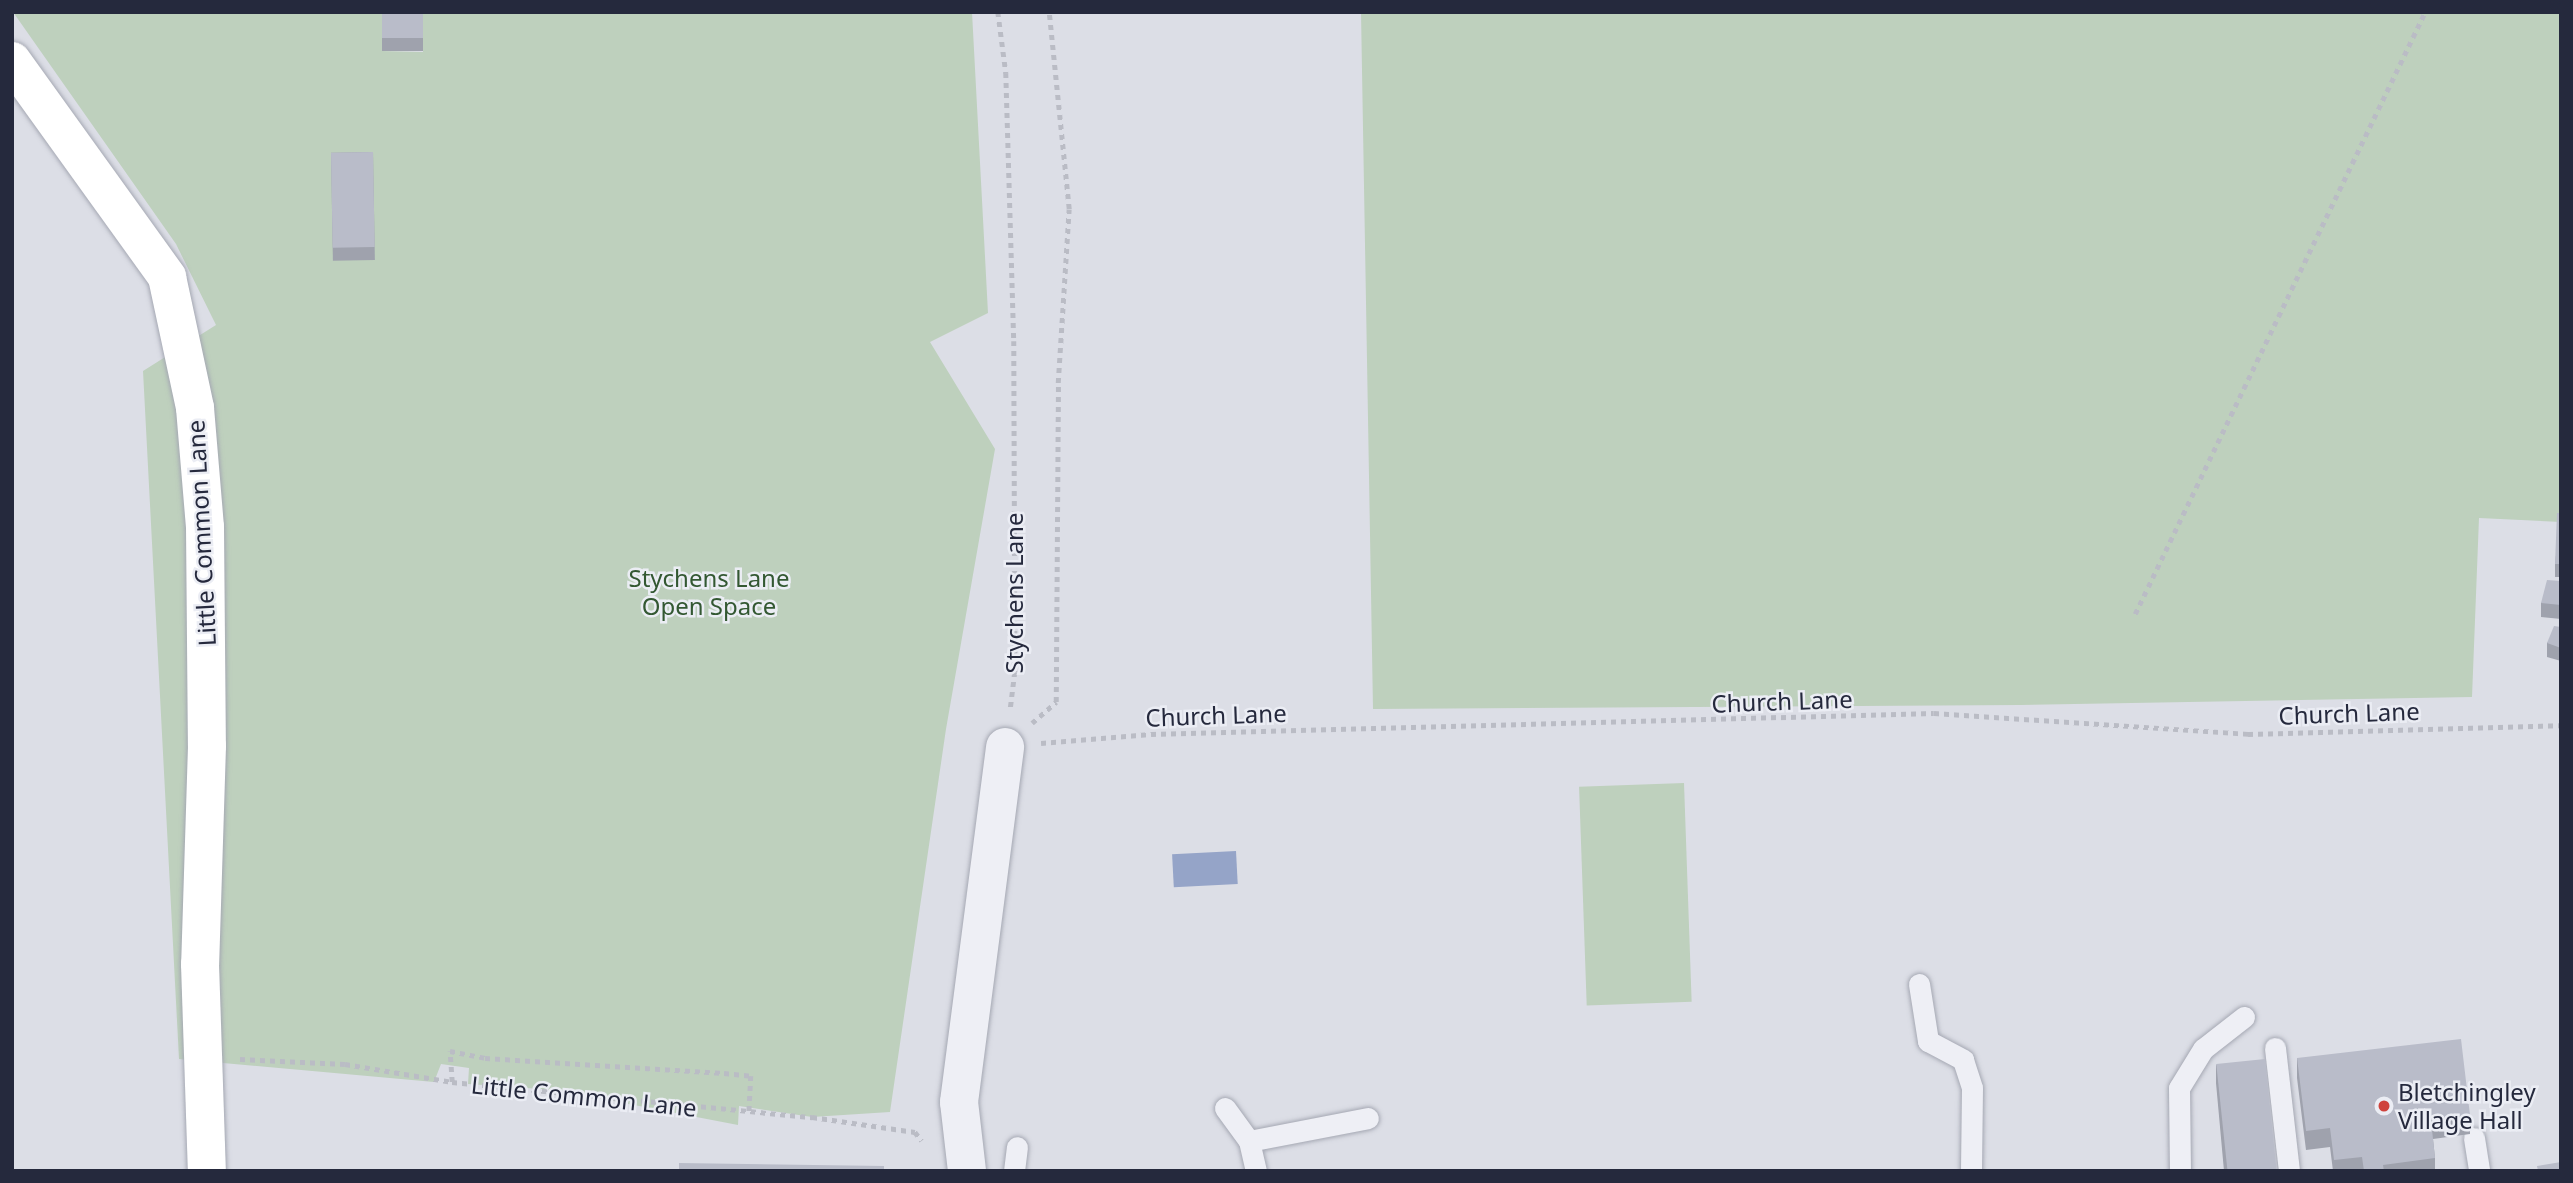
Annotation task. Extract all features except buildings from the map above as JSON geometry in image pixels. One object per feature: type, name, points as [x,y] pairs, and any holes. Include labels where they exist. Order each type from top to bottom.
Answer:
[{"type":"street","name":"Little Common Lane","points":[[12,61],[167,276],[195,408],[205,527],[207,746],[200,964],[207,1171]]},
{"type":"street","points":[[967,1171],[959,1101],[1005,747]]},
{"type":"lane","points":[[1919,984],[1928,1041],[1964,1060],[1972,1088],[1970,1171]]},
{"type":"lane","points":[[2180,1171],[2179,1088],[2203,1049],[2244,1017]]},
{"type":"lane","points":[[2275,1048],[2288,1171]]},
{"type":"lane","points":[[1225,1108],[1249,1141],[1256,1171]]},
{"type":"lane","points":[[1249,1141],[1368,1118]]},
{"type":"lane","points":[[2474,1138],[2479,1171]]},
{"type":"lane","points":[[1014,1171],[1017,1147]]},
{"type":"path","name":"Stychens Lane","points":[[998,12],[1006,73],[1014,355],[1015,672],[1005,747]]},
{"type":"path","points":[[1005,747],[1056,702],[1058,383],[1069,209],[1048,12]]},
{"type":"path","points":[[2135,614],[2425,12]]},
{"type":"path","name":"Church Lane","points":[[1005,747],[1152,734],[1934,713],[2248,734],[2561,725]]},
{"type":"path","points":[[452,1082],[450,1051],[485,1058],[724,1073],[751,1076],[750,1114]]},
{"type":"path","name":"Little Common Lane","points":[[204,1058],[345,1064],[452,1082],[750,1114],[812,1117],[915,1132],[931,1152]]},
{"type":"green space","name":"Stychens Lane Open Space","points":[[13,12],[382,12],[382,51],[423,52],[423,12],[972,12],[988,313],[930,342],[995,449],[946,729],[890,1112],[812,1117],[739,1106],[738,1125],[556,1090],[468,1084],[469,1068],[441,1064],[434,1082],[179,1059],[143,371],[216,325],[176,244]]},
{"type":"green space","points":[[1361,12],[2561,12],[2561,522],[2479,518],[2472,697],[2020,705],[1373,709]]},
{"type":"green space","points":[[1684,783],[1692,1002],[1587,1006],[1579,787]]},
{"type":"water","points":[[1236,851],[1238,884],[1174,887],[1172,854]]},
{"type":"place","name":"Bletchingley Village Hall","points":[[2384,1106]]}]
